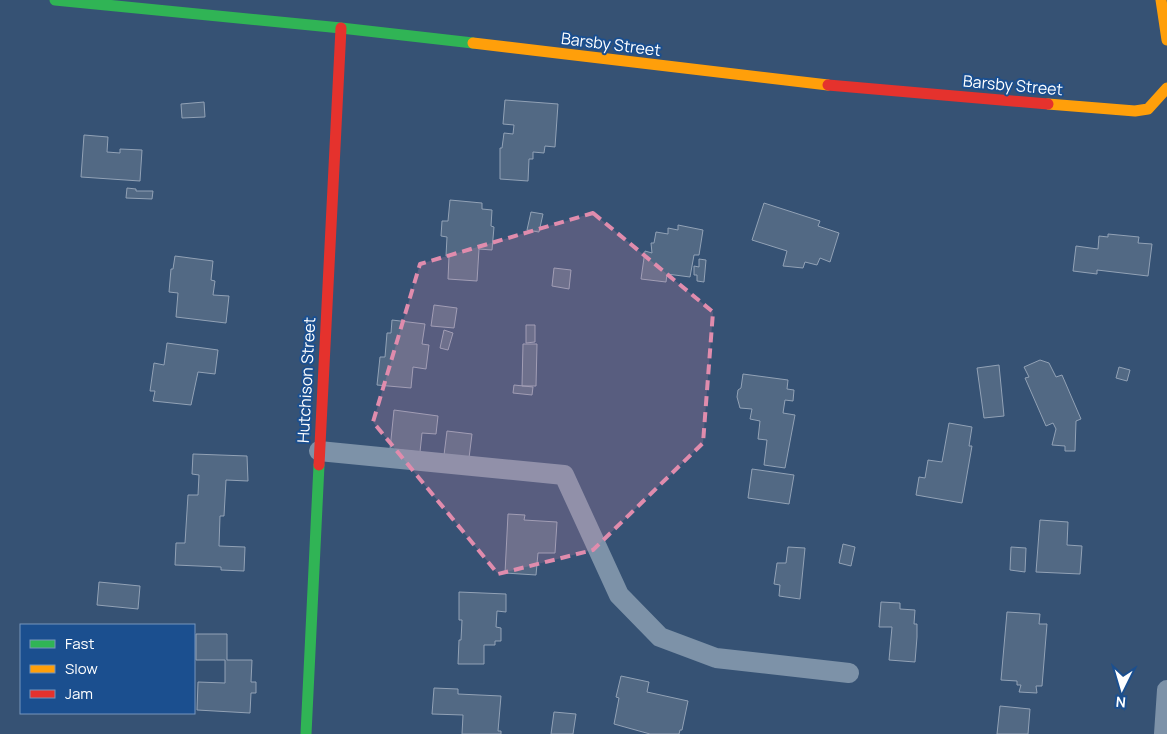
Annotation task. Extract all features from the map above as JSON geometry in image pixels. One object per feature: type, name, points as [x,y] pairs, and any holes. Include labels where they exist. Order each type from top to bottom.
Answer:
[{"type":"street","name":"Barsby Street","points":[[55,0],[341,28],[834,86],[1135,111],[1148,109],[1160,98],[1167,88]]},
{"type":"street","points":[[1161,0],[1167,40]]},
{"type":"street","name":"Hutchison Street","points":[[306,734],[341,28]]},
{"type":"street","points":[[319,451],[564,475],[619,595],[660,637],[716,658],[849,673]]},
{"type":"street","points":[[1164,734],[1167,690]]},
{"type":"highlighted area","points":[[593,213],[713,312],[703,443],[593,550],[498,574],[373,422],[420,264]]},
{"type":"building","points":[[505,100],[558,104],[555,147],[545,146],[544,153],[533,152],[533,159],[529,159],[528,181],[500,179],[500,148],[502,148],[504,133],[513,134],[514,125],[503,124]]},
{"type":"building","points":[[204,102],[205,117],[182,118],[181,104]]},
{"type":"building","points":[[84,135],[108,137],[107,152],[120,153],[120,149],[142,150],[140,181],[81,177]]},
{"type":"building","points":[[127,188],[136,189],[136,191],[153,191],[152,199],[126,198]]},
{"type":"building","points":[[450,200],[482,203],[482,209],[492,210],[491,226],[494,227],[492,250],[479,249],[477,281],[448,279],[449,256],[446,256],[447,237],[441,236],[442,221],[448,221]]},
{"type":"building","points":[[764,203],[820,221],[818,226],[839,233],[830,262],[820,258],[817,265],[805,262],[803,268],[783,266],[787,251],[752,240]]},
{"type":"building","points":[[531,212],[543,214],[539,232],[527,230]]},
{"type":"building","points":[[678,225],[703,230],[699,255],[694,255],[690,277],[667,274],[666,282],[641,279],[645,251],[652,253],[651,243],[654,243],[656,232],[668,234],[668,228],[678,230]]},
{"type":"building","points":[[1108,234],[1139,237],[1138,243],[1152,244],[1148,276],[1097,270],[1097,274],[1073,271],[1076,246],[1098,249],[1099,236],[1108,237]]},
{"type":"building","points":[[175,256],[213,261],[211,280],[215,281],[213,295],[229,296],[226,323],[176,317],[178,293],[169,292],[171,269],[173,269]]},
{"type":"building","points":[[699,259],[706,260],[704,282],[697,281],[697,275],[694,275],[694,266],[699,267]]},
{"type":"building","points":[[554,268],[571,270],[569,289],[552,286]]},
{"type":"building","points":[[434,305],[457,308],[454,328],[431,326]]},
{"type":"building","points":[[392,320],[425,324],[422,344],[429,345],[426,369],[413,367],[411,388],[377,385],[380,357],[385,357],[387,333],[391,333]]},
{"type":"building","points":[[526,325],[535,325],[535,342],[526,343]]},
{"type":"building","points":[[444,330],[453,333],[448,350],[440,348]]},
{"type":"building","points":[[167,343],[218,350],[215,374],[198,372],[191,405],[153,401],[155,391],[150,391],[154,363],[164,365]]},
{"type":"building","points":[[523,344],[537,344],[536,386],[522,386]]},
{"type":"building","points":[[1040,360],[1049,363],[1056,377],[1062,375],[1081,419],[1076,421],[1075,451],[1065,451],[1065,446],[1052,445],[1056,429],[1053,423],[1046,426],[1025,378],[1029,377],[1024,367]]},
{"type":"building","points":[[999,365],[1004,416],[984,418],[977,368]]},
{"type":"building","points":[[1119,367],[1130,370],[1127,381],[1116,378]]},
{"type":"building","points":[[743,374],[788,380],[787,389],[794,390],[793,401],[785,400],[783,413],[795,415],[785,468],[764,465],[767,440],[758,439],[760,421],[750,419],[752,409],[740,408],[737,397],[738,390],[741,388]]},
{"type":"building","points":[[514,385],[533,387],[532,395],[513,393]]},
{"type":"building","points":[[394,410],[438,416],[436,434],[422,433],[420,452],[390,449]]},
{"type":"building","points":[[949,423],[972,427],[969,446],[972,446],[962,503],[916,495],[919,477],[925,478],[928,460],[942,462]]},
{"type":"building","points":[[447,431],[472,434],[469,458],[444,455]]},
{"type":"building","points":[[193,454],[247,456],[248,481],[226,480],[224,516],[220,516],[219,546],[245,547],[244,571],[221,570],[221,567],[175,565],[176,543],[185,543],[188,495],[198,495],[199,475],[192,474]]},
{"type":"building","points":[[752,469],[794,475],[789,504],[748,498]]},
{"type":"building","points":[[508,514],[525,515],[524,520],[557,522],[555,553],[538,553],[536,575],[505,573]]},
{"type":"building","points":[[1040,520],[1068,522],[1067,545],[1082,546],[1080,574],[1036,572]]},
{"type":"building","points":[[843,544],[855,547],[851,566],[839,563]]},
{"type":"building","points":[[788,547],[805,548],[800,599],[779,596],[780,585],[774,584],[777,563],[786,563]]},
{"type":"building","points":[[1011,547],[1026,548],[1025,572],[1010,570]]},
{"type":"building","points":[[99,582],[140,586],[138,609],[97,605]]},
{"type":"building","points":[[459,592],[506,594],[506,612],[497,611],[496,627],[501,628],[501,641],[495,641],[495,645],[484,645],[484,664],[458,664],[462,620],[459,620]]},
{"type":"building","points":[[881,602],[900,603],[900,609],[915,610],[914,624],[917,624],[917,637],[915,662],[889,660],[892,627],[879,627]]},
{"type":"building","points":[[1007,612],[1040,614],[1039,624],[1047,624],[1042,686],[1036,686],[1037,693],[1019,692],[1021,685],[1017,685],[1017,681],[1001,680]]},
{"type":"building","points":[[196,634],[227,634],[227,660],[252,660],[251,682],[256,682],[256,693],[251,693],[250,713],[197,710],[198,682],[225,683],[225,660],[196,660]]},
{"type":"building","points":[[621,676],[649,682],[647,692],[688,701],[682,730],[680,730],[679,734],[650,734],[614,724],[619,698],[616,697]]},
{"type":"building","points":[[434,688],[458,689],[458,694],[501,696],[498,731],[501,731],[501,734],[462,734],[463,715],[432,714]]},
{"type":"building","points":[[1000,706],[1030,709],[1028,734],[997,734]]},
{"type":"building","points":[[554,712],[576,714],[573,734],[551,734]]},
{"type":"traffic: fast","points":[[55,0],[473,43]]},
{"type":"traffic: fast","points":[[306,734],[319,465]]},
{"type":"traffic: slow","points":[[1161,0],[1167,40]]},
{"type":"traffic: slow","points":[[473,43],[828,85]]},
{"type":"traffic: slow","points":[[1048,104],[1135,111],[1148,109],[1167,88]]},
{"type":"traffic: jam","points":[[319,465],[341,28]]},
{"type":"traffic: jam","points":[[828,85],[1048,104]]}]
